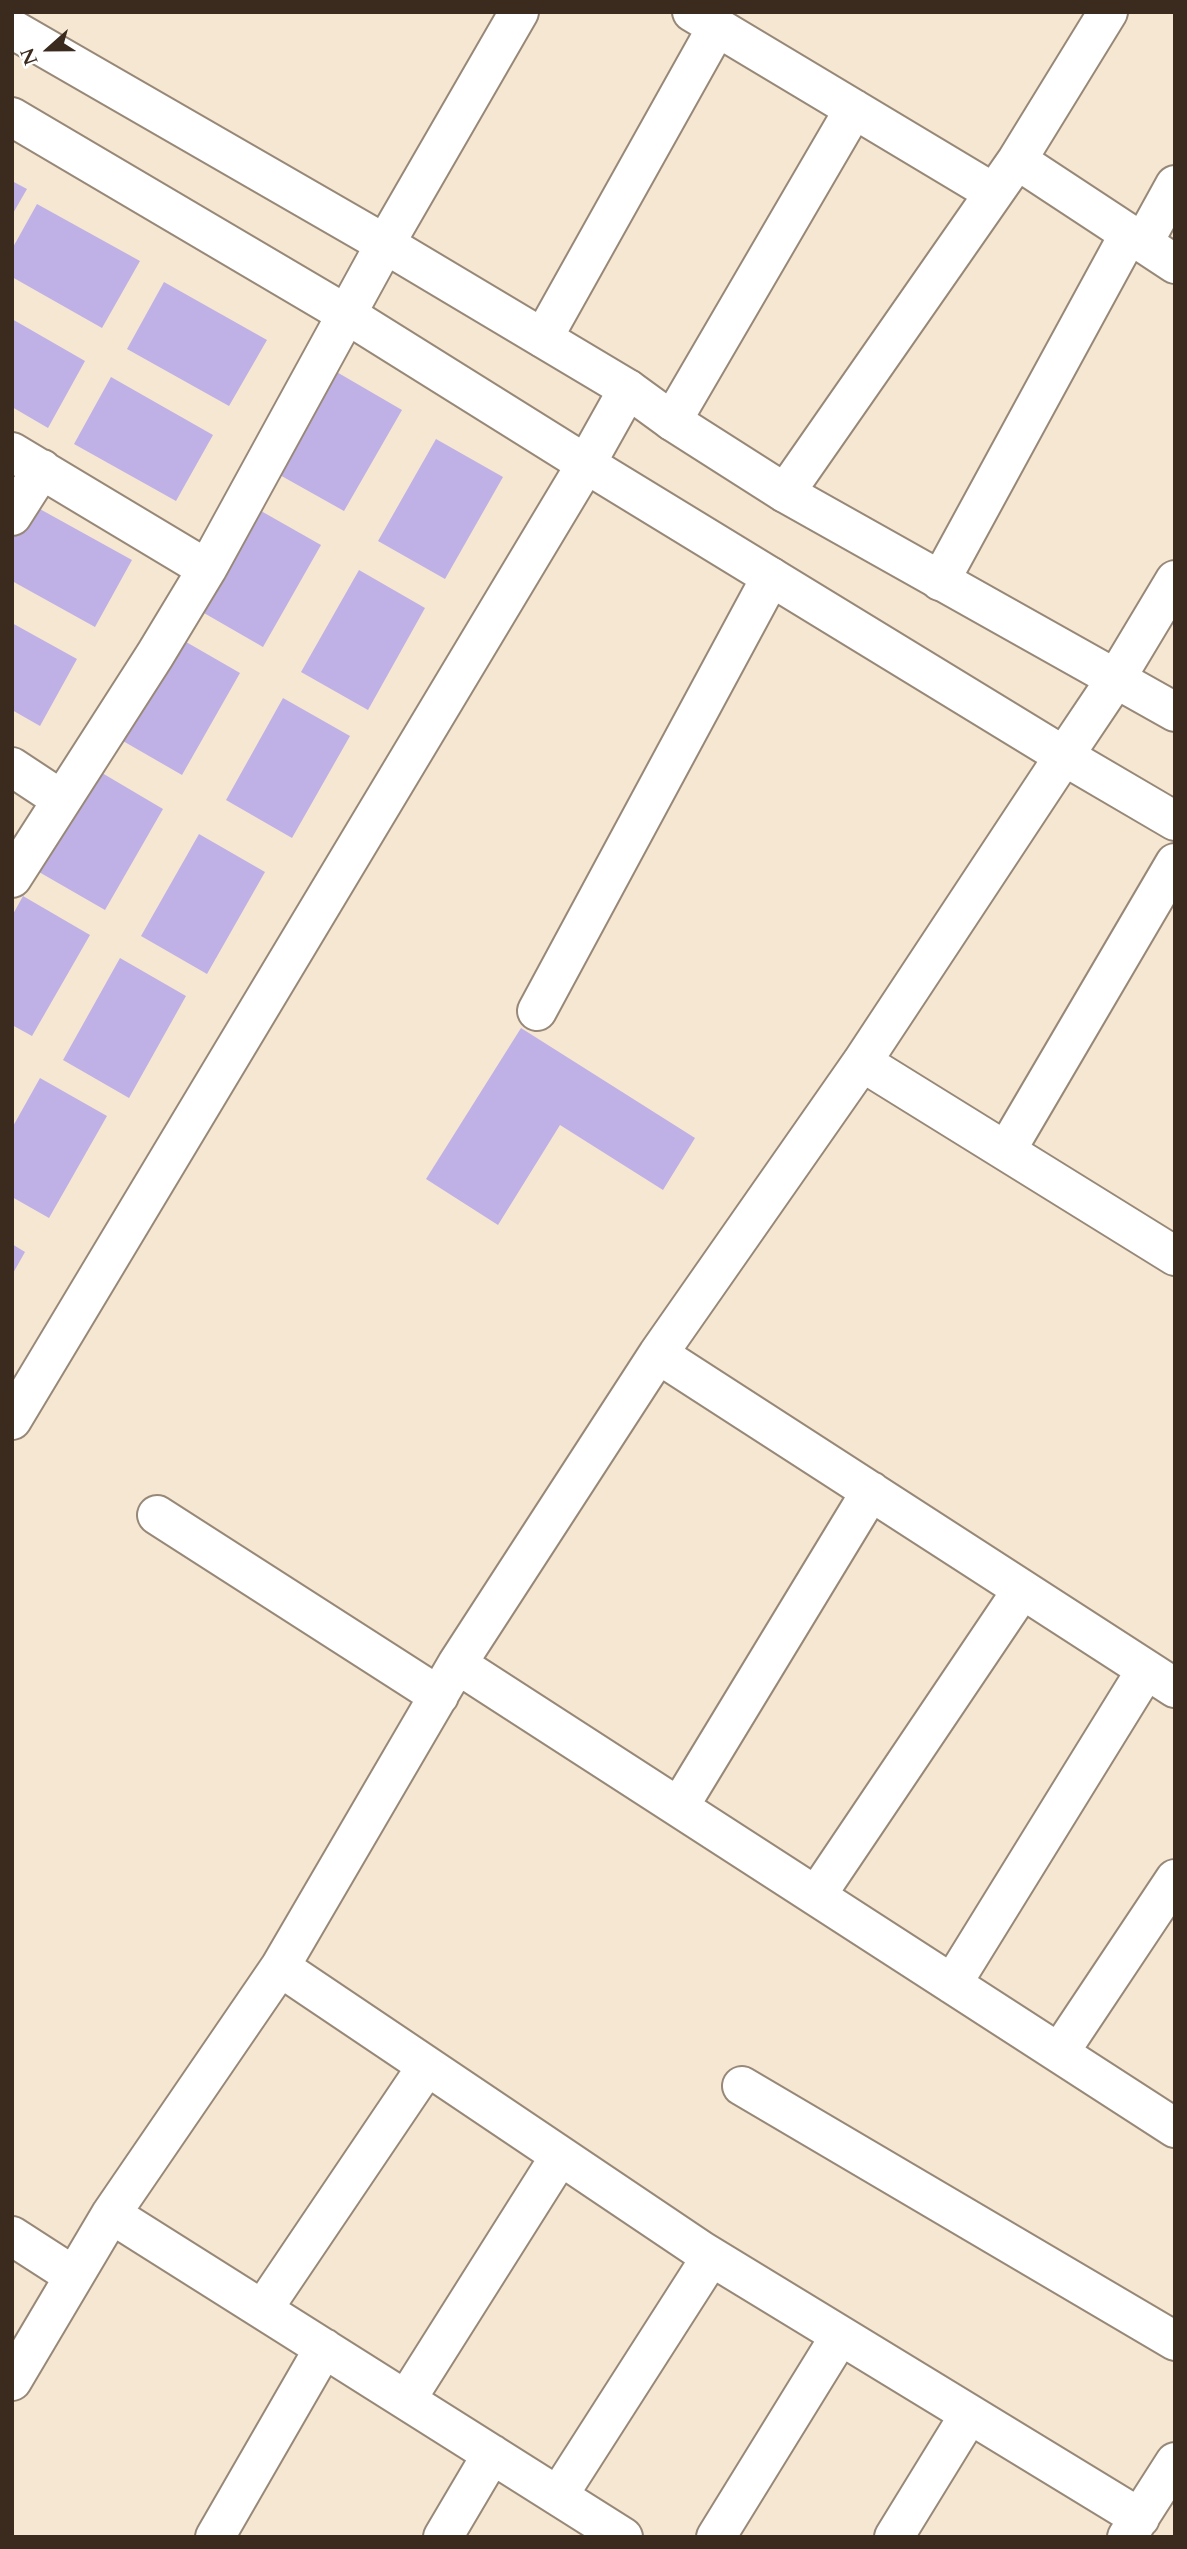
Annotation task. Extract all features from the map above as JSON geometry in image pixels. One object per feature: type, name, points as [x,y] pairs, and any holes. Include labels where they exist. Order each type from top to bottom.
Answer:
[{"type":"street","points":[[12,878],[207,569],[384,244],[519,12]]},
{"type":"street","points":[[785,494],[1017,160],[1108,12]]},
{"type":"street","points":[[542,338],[704,20],[994,193]]},
{"type":"street","points":[[12,29],[628,389],[672,421],[785,494],[1175,712]]},
{"type":"street","points":[[672,421],[854,109]]},
{"type":"street","points":[[12,117],[345,314],[1064,756],[1175,821]]},
{"type":"street","points":[[1017,160],[1175,264]]},
{"type":"street","points":[[940,581],[1136,239],[1175,185]]},
{"type":"street","points":[[12,1420],[586,464],[628,389]]},
{"type":"street","points":[[12,516],[27,460],[207,569]]},
{"type":"street","points":[[537,1011],[771,577]]},
{"type":"street","points":[[12,2381],[111,2214],[280,1967],[448,1680],[658,1354],[862,1062],[1115,680],[1175,580]]},
{"type":"street","points":[[12,767],[62,800]]},
{"type":"street","points":[[1006,1151],[1175,863]]},
{"type":"street","points":[[862,1062],[1006,1151],[1170,1244]]},
{"type":"street","points":[[658,1354],[1161,1679],[952,1984]]},
{"type":"street","points":[[679,1807],[871,1491]]},
{"type":"street","points":[[157,1515],[679,1807],[1175,2128]]},
{"type":"street","points":[[816,1896],[1022,1590]]},
{"type":"street","points":[[1059,2053],[1175,1880]]},
{"type":"street","points":[[280,1967],[711,2257],[969,2415],[1133,2528],[1175,2462]]},
{"type":"street","points":[[262,2309],[427,2066]]},
{"type":"street","points":[[742,2086],[1175,2341]]},
{"type":"street","points":[[406,2400],[561,2157]]},
{"type":"street","points":[[111,2214],[623,2537]]},
{"type":"street","points":[[12,2236],[74,2276]]},
{"type":"street","points":[[558,2496],[711,2257]]},
{"type":"street","points":[[716,2537],[840,2336]]},
{"type":"street","points":[[215,2537],[324,2348]]},
{"type":"street","points":[[894,2537],[969,2415]]},
{"type":"street","points":[[443,2537],[492,2454]]},
{"type":"building","points":[[12,181],[27,189],[12,215]]},
{"type":"building","points":[[37,204],[140,261],[102,328],[12,277],[12,249]]},
{"type":"building","points":[[164,282],[267,340],[229,406],[127,349]]},
{"type":"building","points":[[12,319],[85,361],[48,428],[12,407]]},
{"type":"building","points":[[335,371],[402,410],[344,511],[278,474]]},
{"type":"building","points":[[111,377],[213,435],[176,501],[74,444]]},
{"type":"building","points":[[436,439],[503,477],[445,579],[378,541]]},
{"type":"building","points":[[29,503],[132,560],[95,627],[12,581],[12,534]]},
{"type":"building","points":[[254,507],[321,545],[263,647],[197,609]]},
{"type":"building","points":[[359,570],[425,608],[368,710],[301,672]]},
{"type":"building","points":[[12,623],[77,659],[40,726],[12,710]]},
{"type":"building","points":[[174,635],[240,673],[182,775],[116,737]]},
{"type":"building","points":[[283,698],[350,736],[292,838],[226,800]]},
{"type":"building","points":[[97,770],[163,809],[105,910],[39,872]]},
{"type":"building","points":[[199,834],[265,872],[207,974],[141,936]]},
{"type":"building","points":[[23,896],[90,935],[32,1036],[12,1025],[12,916]]},
{"type":"building","points":[[120,958],[186,996],[129,1098],[63,1060]]},
{"type":"building","points":[[521,1028],[695,1138],[663,1190],[560,1125],[498,1225],[426,1179]]},
{"type":"building","points":[[40,1078],[107,1116],[49,1218],[12,1197],[12,1128]]},
{"type":"building","points":[[12,1244],[25,1252],[12,1275]]}]
